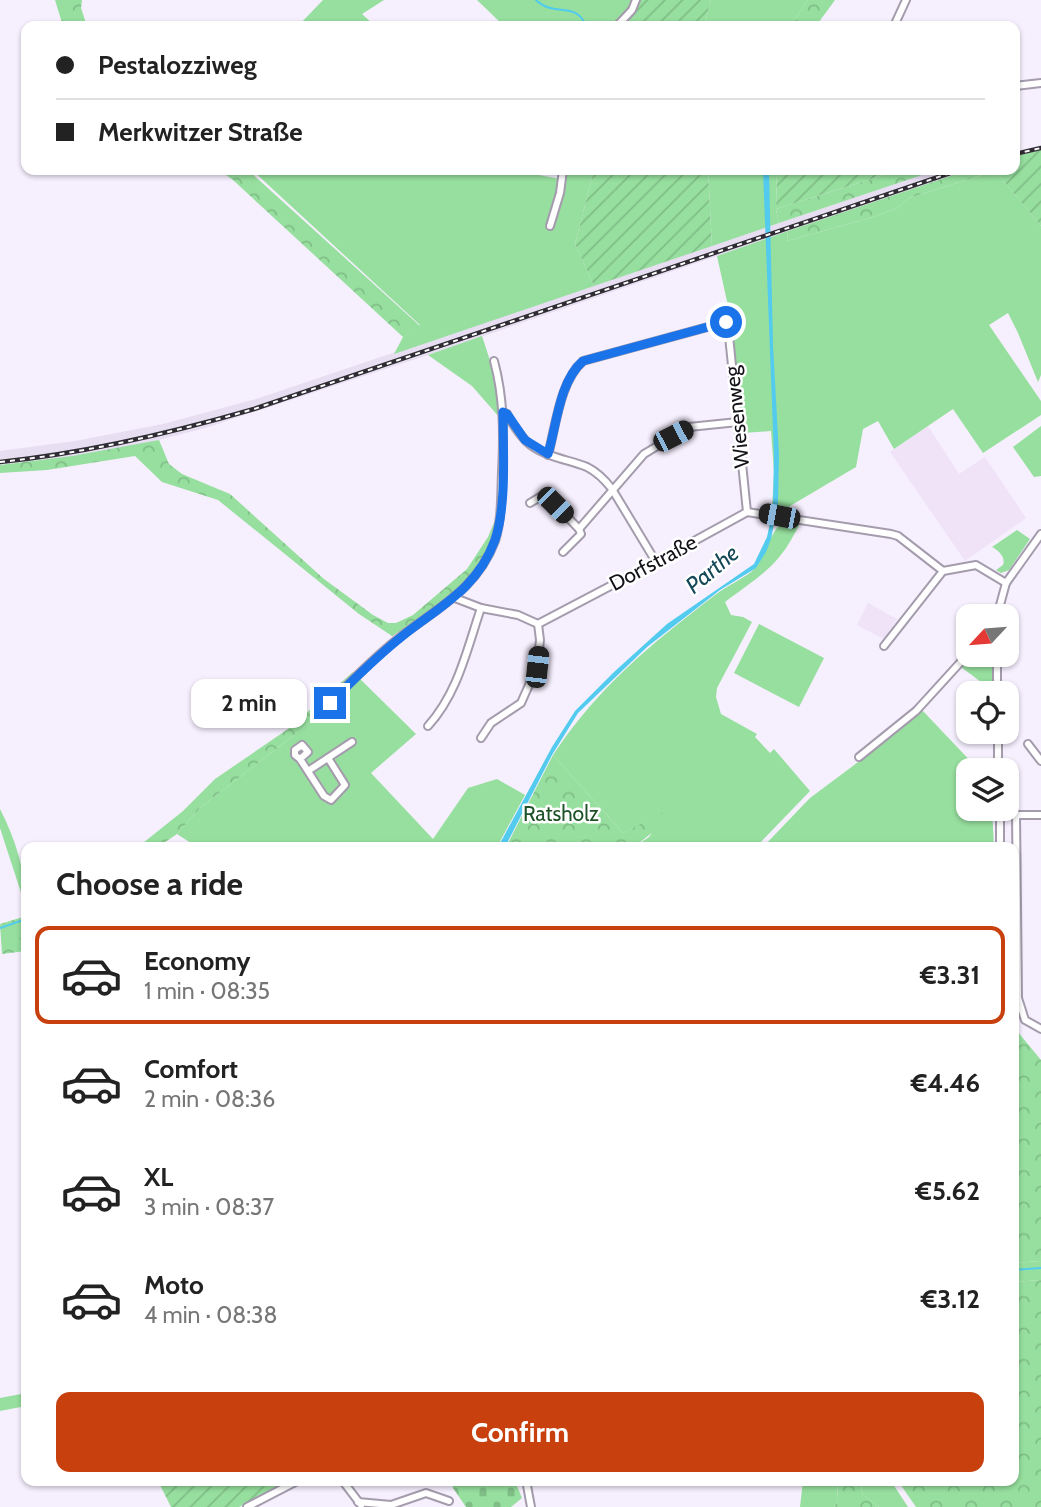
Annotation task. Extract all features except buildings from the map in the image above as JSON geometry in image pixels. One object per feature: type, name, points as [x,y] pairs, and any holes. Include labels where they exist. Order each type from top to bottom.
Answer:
[{"type":"street","points":[[622,21],[632,10],[636,0]]},
{"type":"street","points":[[896,21],[906,0]]},
{"type":"street","points":[[1020,85],[1041,83]]},
{"type":"street","points":[[550,226],[562,175]]},
{"type":"street","name":"Wiesenweg","points":[[548,454],[567,381],[583,361],[730,323],[747,512]]},
{"type":"street","points":[[330,703],[379,655],[455,598],[472,580],[495,539],[500,507],[503,412],[501,387],[494,361]]},
{"type":"street","points":[[503,412],[525,440],[548,454],[589,468],[612,489],[656,562]]},
{"type":"street","points":[[579,529],[644,454],[689,428],[738,422]]},
{"type":"street","points":[[530,503],[545,494],[579,529],[581,534],[570,548],[563,552]]},
{"type":"street","name":"Dorfstraße","points":[[538,624],[747,512],[898,536],[943,570]]},
{"type":"street","points":[[1000,604],[1006,583],[1041,534]]},
{"type":"street","points":[[884,646],[943,570],[976,565],[1006,583]]},
{"type":"street","points":[[455,598],[481,608],[518,615],[538,624],[540,640],[537,667],[521,703],[491,723],[481,738]]},
{"type":"street","points":[[428,726],[454,691],[481,608]]},
{"type":"street","points":[[859,757],[916,711],[956,667]]},
{"type":"street","points":[[308,771],[352,742]]},
{"type":"street","points":[[1028,744],[1041,761]]},
{"type":"street","points":[[300,759],[324,796],[331,800],[345,785],[328,758]]},
{"type":"street","points":[[1019,816],[1041,815]]},
{"type":"street","points":[[1000,821],[1000,842]]},
{"type":"street","points":[[1016,821],[1016,842]]},
{"type":"street","points":[[1019,1001],[1025,1020],[1041,1029]]},
{"type":"street","points":[[247,1507],[287,1486]]},
{"type":"street","points":[[346,1486],[360,1505],[391,1505],[426,1493],[449,1501]]},
{"type":"street","points":[[527,1486],[531,1507]]},
{"type":"shaded area","points":[[922,175],[953,175],[428,355],[205,428],[135,446],[0,465],[0,451],[75,441],[163,424],[256,399]]},
{"type":"shaded area","points":[[928,426],[959,474],[985,457],[1026,518],[965,561],[890,452]]},
{"type":"shaded area","points":[[868,603],[897,619],[884,639],[857,625]]},
{"type":"green space","points":[[55,0],[82,0],[81,8],[85,21],[61,21]]},
{"type":"green space","points":[[323,0],[384,0],[362,14],[370,21],[303,21]]},
{"type":"green space","points":[[477,0],[637,0],[621,21],[499,21]]},
{"type":"green space","points":[[636,0],[711,0],[705,21],[621,21]]},
{"type":"green space","points":[[711,0],[808,0],[793,21],[705,21]]},
{"type":"green space","points":[[808,0],[835,0],[820,21],[793,21]]},
{"type":"green space","points":[[1041,150],[1041,226],[998,175],[1020,175],[1020,155]]},
{"type":"green space","points":[[226,175],[254,175],[420,326],[403,337]]},
{"type":"green space","points":[[257,175],[539,175],[561,179],[562,175],[593,175],[575,244],[594,286],[394,354],[403,337],[420,325]]},
{"type":"green space","points":[[593,175],[708,175],[712,246],[594,286],[575,244]]},
{"type":"green space","points":[[708,175],[777,175],[776,209],[779,223],[712,246]]},
{"type":"green space","points":[[777,175],[884,175],[776,209]]},
{"type":"green space","points":[[884,175],[922,175],[779,223],[776,209]]},
{"type":"green space","points":[[953,175],[982,175],[909,198],[897,208],[873,217],[787,241],[788,231]]},
{"type":"green space","points":[[982,175],[998,175],[1041,226],[1041,375],[1038,382],[1008,313],[989,325],[1041,401],[1041,415],[983,453],[953,409],[894,449],[878,421],[863,429],[856,467],[790,506],[786,512],[772,510],[774,472],[771,431],[743,433],[732,324],[717,256],[788,231],[787,241],[873,217],[897,208],[909,198]]},
{"type":"green space","points":[[482,336],[499,388],[500,418],[472,386],[428,355]]},
{"type":"green space","points":[[1041,426],[1041,476],[1034,477],[1013,447]]},
{"type":"green space","points":[[159,440],[169,464],[182,474],[230,494],[324,579],[388,623],[396,623],[413,615],[467,569],[488,537],[498,513],[491,545],[475,573],[463,586],[392,636],[359,614],[218,500],[162,482],[135,456],[47,470],[0,473],[0,465],[72,456]]},
{"type":"green space","points":[[786,520],[800,523],[777,560],[725,602],[731,615],[752,622],[717,688],[716,697],[721,714],[757,734],[755,737],[770,753],[774,749],[810,791],[761,842],[642,842],[649,837],[666,812],[623,833],[553,755],[589,708],[627,668],[669,631],[757,566],[780,525]]},
{"type":"green space","points":[[1017,530],[1030,539],[1009,570],[1001,573],[996,570],[1003,565],[1003,559],[992,547]]},
{"type":"green space","points":[[759,624],[824,658],[799,707],[734,673]]},
{"type":"green space","points":[[961,667],[993,667],[994,681],[980,681]]},
{"type":"green space","points":[[353,672],[356,675],[327,704],[329,708],[200,808],[177,834],[165,842],[144,842],[183,811],[215,779],[288,729]]},
{"type":"green space","points":[[356,675],[416,734],[371,773],[433,839],[468,788],[497,779],[525,795],[500,842],[189,842],[177,834],[200,808],[329,708],[326,704]]},
{"type":"green space","points":[[921,709],[968,758],[956,758],[956,821],[993,821],[994,842],[768,842],[810,798],[885,742]]},
{"type":"green space","name":"Ratsholz","points":[[553,755],[623,833],[666,811],[672,817],[640,842],[509,842]]},
{"type":"green space","points":[[0,809],[19,857],[21,893],[0,828]]},
{"type":"green space","points":[[21,918],[21,952],[2,954],[0,924]]},
{"type":"green space","points":[[1019,1033],[1041,1060],[1041,1261],[1019,1263]]},
{"type":"green space","points":[[1041,1261],[1041,1280],[1019,1282],[1019,1263]]},
{"type":"green space","points":[[1041,1280],[1041,1507],[916,1507],[901,1486],[1019,1486],[1019,1282]]},
{"type":"green space","points":[[21,1394],[21,1407],[0,1411],[0,1398]]},
{"type":"green space","points":[[160,1486],[283,1486],[239,1507],[171,1507]]},
{"type":"green space","points":[[517,1486],[522,1498],[511,1507],[466,1507],[453,1488]]},
{"type":"green space","points":[[802,1486],[837,1486],[838,1501],[834,1507],[800,1507]]},
{"type":"green space","points":[[837,1486],[861,1486],[862,1494],[879,1507],[834,1507],[838,1501]]},
{"type":"green space","points":[[861,1486],[894,1486],[908,1507],[879,1507],[862,1494]]},
{"type":"water","points":[[763,175],[769,175],[773,345],[779,455],[778,503],[766,552],[756,568],[720,590],[647,647],[578,713],[552,755],[508,842],[501,842],[552,747],[575,711],[667,624],[754,564],[767,537],[773,508],[774,455]]},
{"type":"waterway","points":[[536,0],[550,8],[571,11],[584,21]]},
{"type":"waterway","points":[[0,928],[21,921]]},
{"type":"waterway","points":[[1019,1270],[1041,1268]]},
{"type":"railway","points":[[1020,153],[1041,148]]},
{"type":"railway","points":[[0,462],[128,441],[254,409],[944,175]]},
{"type":"route","points":[[330,703],[387,648],[455,598],[472,580],[488,556],[500,518],[503,412],[525,440],[548,454],[567,381],[583,361],[726,322]]},
{"type":"water label","name":"Parthe","points":[[712,569]]}]
